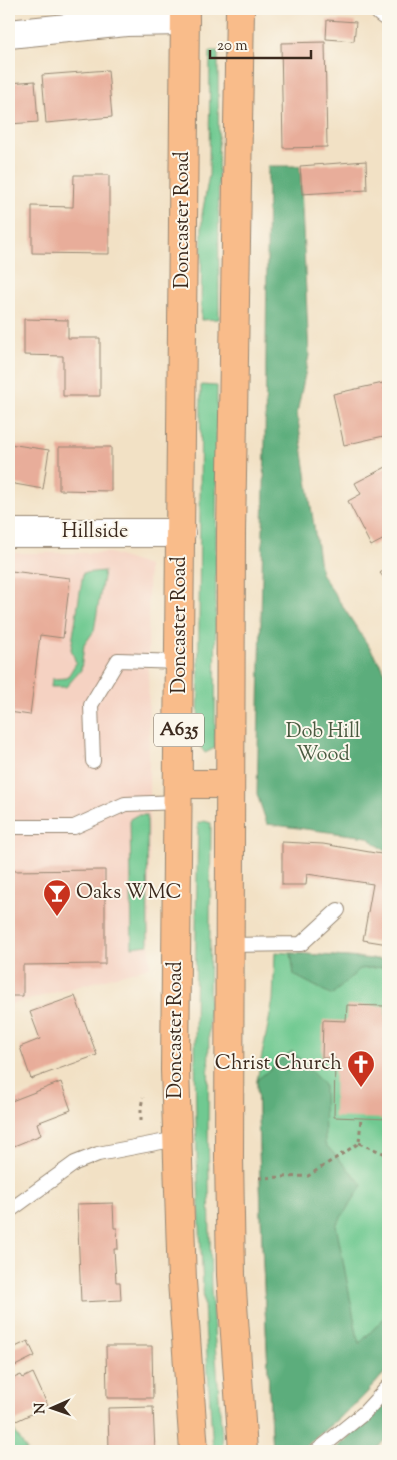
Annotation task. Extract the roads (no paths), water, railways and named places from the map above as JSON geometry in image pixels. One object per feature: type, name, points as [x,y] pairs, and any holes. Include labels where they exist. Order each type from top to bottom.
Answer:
[{"type":"highway","name":"A635","points":[[240,9],[232,504],[229,1164],[230,1265],[243,1451]]},
{"type":"highway","name":"Doncaster Road","points":[[190,13],[181,533],[175,1070],[182,1281],[194,1451]]},
{"type":"highway","points":[[179,793],[230,784]]},
{"type":"street","points":[[384,9],[388,12]]},
{"type":"street","points":[[9,34],[126,22],[190,13]]},
{"type":"street","name":"Hillside","points":[[9,533],[181,533]]},
{"type":"lane","points":[[93,761],[91,705],[118,660],[180,662]]},
{"type":"lane","points":[[9,827],[74,827],[125,804],[179,793]]},
{"type":"lane","points":[[230,945],[300,944],[338,910]]},
{"type":"lane","points":[[9,1212],[75,1163],[98,1154],[177,1139]]},
{"type":"lane","points":[[317,1451],[364,1413],[388,1387]]},
{"type":"place","name":"Oaks WMC","points":[[57,917]]},
{"type":"place","name":"Christ Church","points":[[361,1088]]},
{"type":"park label","name":"Dob Hill Wood","points":[[323,744]]}]
